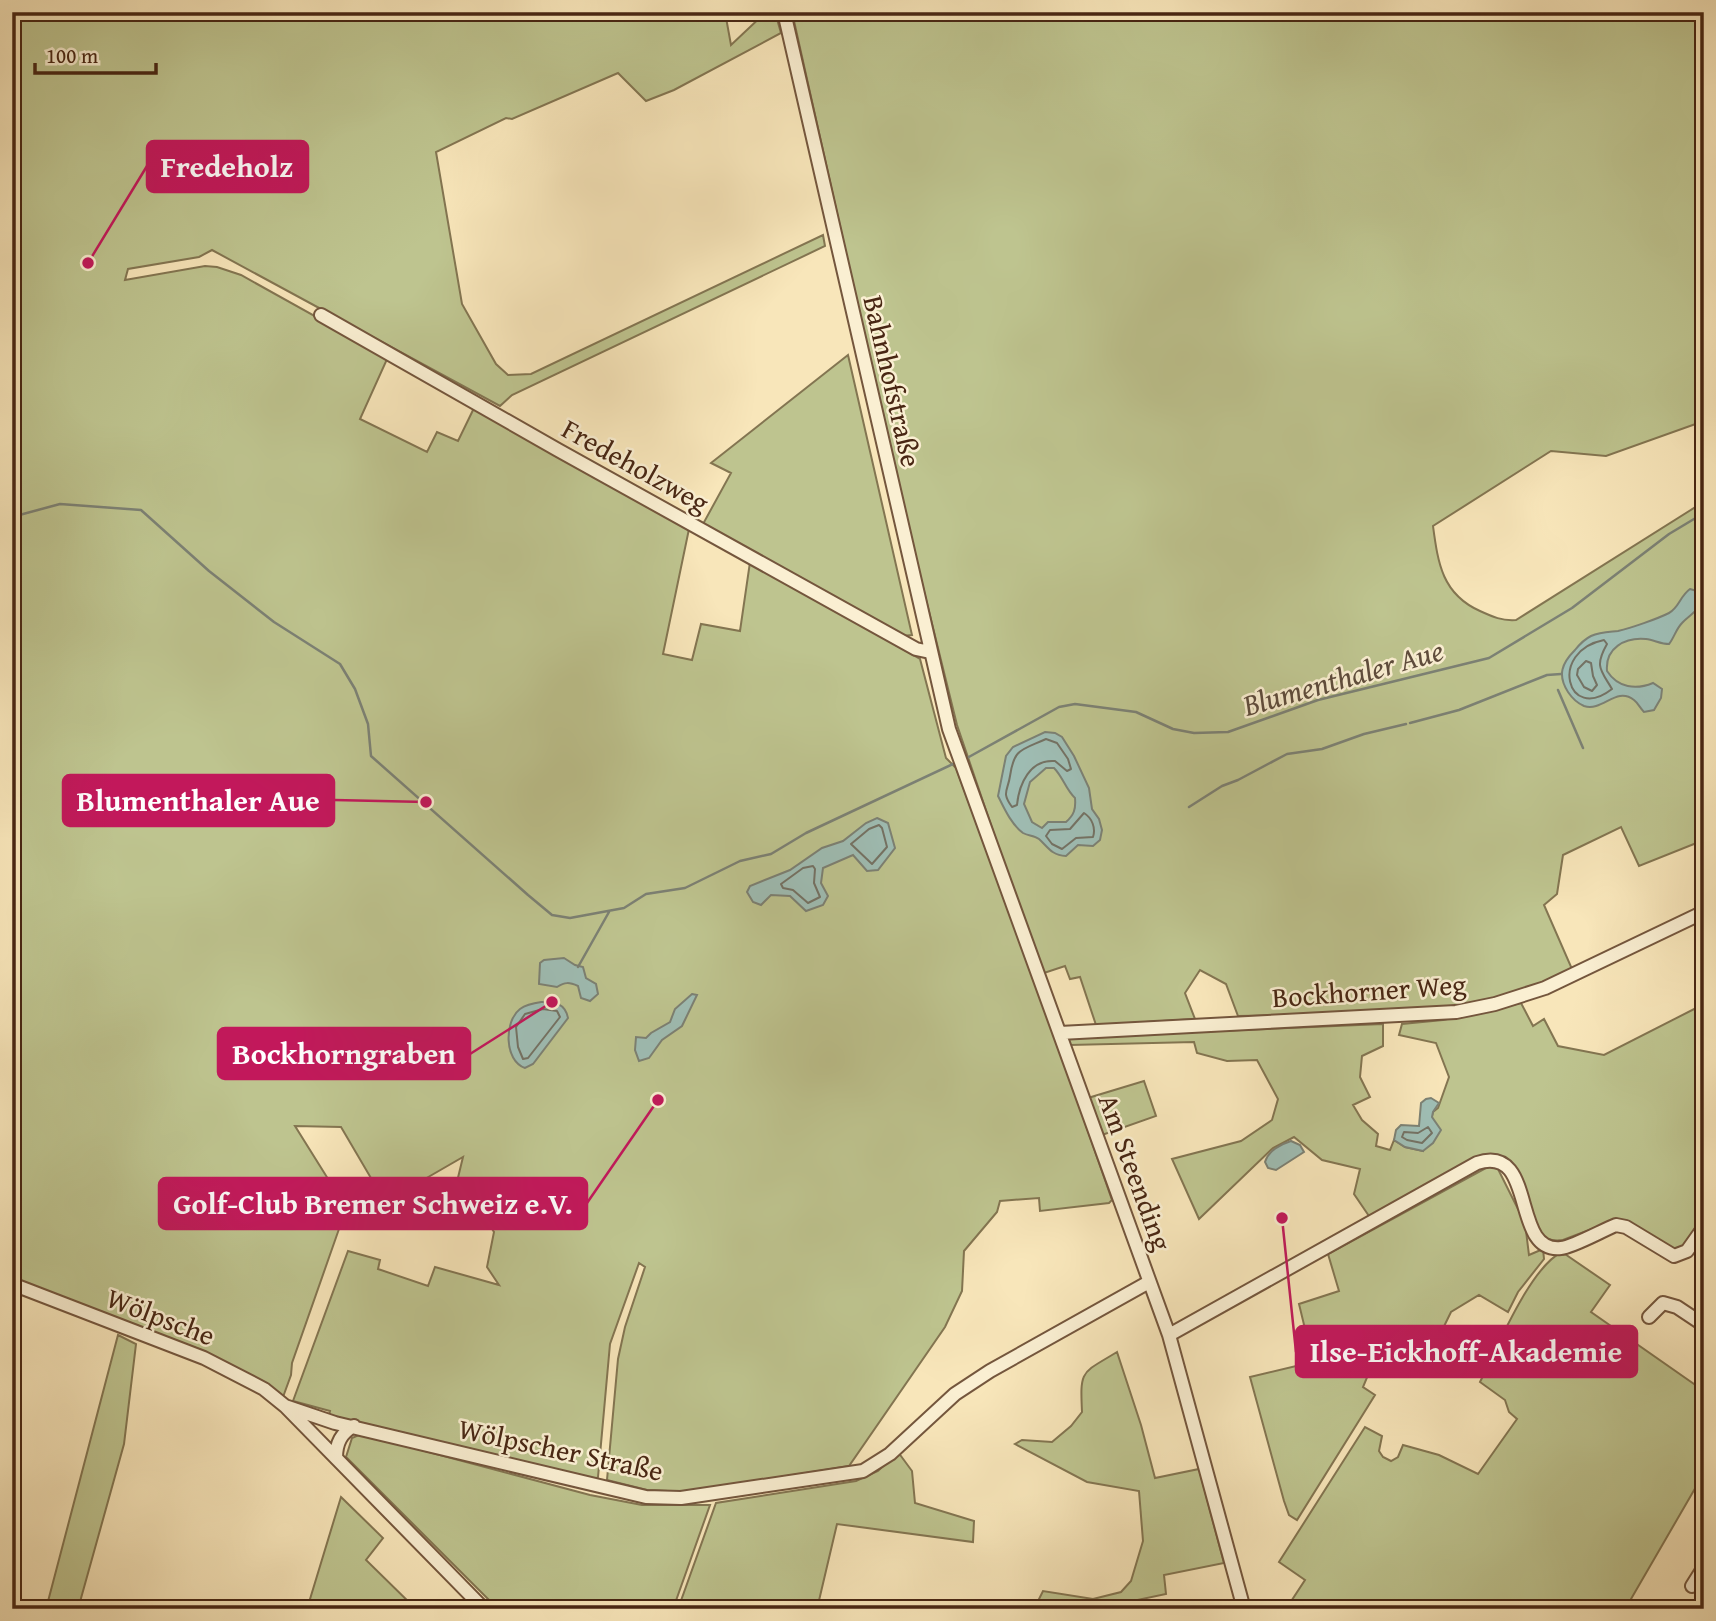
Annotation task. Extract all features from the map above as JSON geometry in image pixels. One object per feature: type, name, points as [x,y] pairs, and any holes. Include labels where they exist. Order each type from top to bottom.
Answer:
[{"type":"street","name":"Bahnhofstraße","points":[[784,12],[930,652],[949,729],[960,759]]},
{"type":"street","name":"Fredeholzweg","points":[[321,315],[916,649],[930,652]]},
{"type":"street","name":"Am Steending","points":[[960,759],[1169,1335],[1244,1609]]},
{"type":"street","name":"Bockhorner Weg","points":[[1060,1033],[1415,1015],[1466,1010],[1545,988],[1704,912]]},
{"type":"street","points":[[1169,1335],[1477,1163],[1488,1160],[1497,1160],[1507,1165],[1535,1236],[1545,1244],[1560,1248],[1616,1225],[1626,1227],[1674,1256],[1687,1251],[1704,1227]]},
{"type":"street","name":"Wölpscher Straße","points":[[285,1406],[309,1416],[646,1497],[681,1498],[836,1476],[863,1471],[890,1454],[955,1394],[990,1371],[1149,1282]]},
{"type":"street","name":"Wölpsche","points":[[12,1284],[204,1358],[264,1389],[285,1406]]},
{"type":"street","points":[[1648,1317],[1663,1303],[1677,1307],[1704,1325]]},
{"type":"street","points":[[285,1406],[484,1609]]},
{"type":"street","points":[[336,1458],[342,1435],[354,1426]]},
{"type":"street","points":[[1692,1586],[1704,1567]]},
{"type":"green space","points":[[12,12],[725,12],[731,45],[766,12],[775,12],[781,33],[674,90],[646,101],[618,73],[512,119],[506,118],[436,152],[462,304],[496,364],[508,375],[531,374],[823,235],[825,246],[512,395],[500,406],[212,250],[199,257],[128,269],[125,280],[205,266],[241,275],[388,357],[360,419],[427,452],[437,432],[458,441],[475,406],[689,529],[663,654],[692,660],[701,624],[740,631],[750,562],[920,659],[946,758],[956,768],[1112,1200],[1109,1203],[1040,1211],[1039,1198],[1000,1201],[997,1212],[964,1251],[962,1291],[945,1327],[849,1466],[689,1492],[647,1490],[607,1480],[618,1359],[625,1327],[645,1267],[639,1263],[610,1344],[598,1477],[593,1482],[329,1415],[330,1411],[293,1401],[348,1251],[380,1260],[378,1269],[428,1286],[435,1267],[499,1285],[487,1267],[494,1232],[469,1193],[455,1190],[463,1157],[385,1202],[341,1127],[295,1126],[335,1190],[339,1229],[292,1363],[291,1375],[283,1397],[258,1379],[201,1350],[12,1279]]},
{"type":"green space","points":[[792,12],[1704,12],[1704,421],[1606,456],[1551,451],[1433,526],[1440,565],[1457,596],[1489,615],[1516,620],[1704,504],[1704,840],[1639,866],[1621,827],[1563,855],[1557,894],[1544,905],[1572,969],[1514,992],[1454,1006],[1373,1013],[1238,1016],[1226,984],[1200,970],[1185,993],[1195,1019],[1096,1025],[1080,977],[1070,979],[1065,966],[1044,973],[957,725],[898,486]]},
{"type":"green space","points":[[848,355],[912,635],[902,636],[703,524],[731,473],[711,463]]},
{"type":"green space","points":[[1521,1003],[1533,1026],[1544,1019],[1558,1046],[1604,1055],[1704,1004],[1704,1213],[1683,1249],[1672,1251],[1615,1220],[1563,1240],[1548,1239],[1536,1229],[1511,1163],[1501,1156],[1490,1154],[1475,1159],[1371,1219],[1354,1194],[1360,1169],[1322,1160],[1294,1137],[1273,1148],[1199,1219],[1172,1159],[1241,1141],[1272,1120],[1278,1099],[1257,1060],[1227,1061],[1197,1053],[1194,1042],[1070,1045],[1068,1041],[1071,1037],[1383,1024],[1383,1046],[1362,1056],[1360,1077],[1370,1097],[1353,1105],[1362,1120],[1378,1134],[1376,1146],[1390,1150],[1394,1140],[1405,1147],[1423,1151],[1433,1112],[1438,1108],[1449,1077],[1436,1043],[1399,1035],[1402,1024],[1443,1020]]},
{"type":"green space","points":[[1144,1081],[1156,1116],[1102,1135],[1088,1098]]},
{"type":"green space","points":[[1495,1163],[1525,1223],[1529,1255],[1543,1249],[1544,1259],[1518,1292],[1508,1312],[1479,1295],[1451,1312],[1431,1353],[1422,1357],[1409,1349],[1396,1363],[1375,1358],[1363,1387],[1375,1395],[1297,1520],[1289,1515],[1284,1501],[1250,1377],[1313,1362],[1299,1304],[1339,1291],[1328,1254]]},
{"type":"green space","points":[[1562,1252],[1610,1285],[1591,1312],[1704,1391],[1704,1473],[1631,1599],[1643,1609],[1286,1609],[1305,1580],[1279,1562],[1365,1427],[1382,1436],[1379,1451],[1391,1461],[1398,1457],[1403,1445],[1439,1455],[1478,1474],[1517,1419],[1509,1412],[1505,1400],[1480,1382],[1526,1291],[1550,1261]]},
{"type":"green space","points":[[118,1335],[136,1344],[124,1444],[78,1609],[46,1609]]},
{"type":"green space","points":[[1117,1352],[1155,1478],[1199,1469],[1224,1563],[1164,1575],[1166,1594],[1123,1603],[1124,1609],[1034,1609],[1043,1591],[1093,1599],[1121,1592],[1131,1581],[1143,1541],[1139,1491],[1087,1482],[1015,1444],[1022,1440],[1052,1442],[1071,1426],[1082,1412],[1085,1374]]},
{"type":"green space","points":[[361,1434],[590,1495],[642,1505],[710,1505],[673,1609],[498,1609],[346,1457],[352,1438]]},
{"type":"green space","points":[[898,1452],[912,1471],[915,1503],[974,1521],[973,1542],[837,1524],[817,1609],[678,1609],[716,1503],[856,1481],[878,1471]]},
{"type":"green space","points":[[341,1497],[383,1538],[366,1560],[416,1609],[307,1609]]},
{"type":"water","points":[[1690,589],[1700,595],[1699,605],[1680,625],[1669,644],[1646,639],[1631,640],[1618,646],[1609,656],[1607,671],[1616,681],[1634,687],[1653,683],[1662,689],[1661,698],[1654,710],[1644,712],[1627,696],[1615,697],[1591,707],[1581,705],[1573,698],[1565,686],[1562,670],[1582,642],[1594,635],[1623,630],[1669,613]]},
{"type":"water","points":[[1045,732],[1062,737],[1089,788],[1092,809],[1102,830],[1100,840],[1093,846],[1078,845],[1066,856],[1053,852],[1037,838],[1019,829],[1008,816],[998,796],[1006,756],[1013,747]],"holes":[[[1046,768],[1054,768],[1075,798],[1075,809],[1066,822],[1048,822],[1042,828],[1032,822],[1024,804],[1030,782]]]},
{"type":"water","points":[[877,818],[888,823],[895,848],[878,870],[867,871],[853,855],[823,868],[821,883],[828,896],[823,905],[806,911],[790,896],[771,895],[761,905],[753,902],[747,892],[750,886],[790,870],[822,848],[843,841]]},
{"type":"water","points":[[564,958],[583,967],[586,978],[596,984],[598,994],[590,1001],[581,998],[578,986],[575,985],[567,983],[557,987],[539,984],[540,963],[544,960]]},
{"type":"water","points":[[692,994],[697,995],[682,1026],[662,1040],[649,1058],[639,1061],[635,1050],[636,1037],[646,1038],[670,1022],[675,1009]]},
{"type":"water","points":[[542,1002],[559,1004],[568,1018],[533,1064],[525,1068],[513,1058],[510,1049],[511,1022],[520,1009]]},
{"type":"water","points":[[1431,1098],[1439,1103],[1432,1117],[1441,1130],[1433,1143],[1423,1151],[1405,1147],[1394,1140],[1396,1130],[1401,1125],[1419,1126],[1421,1103]]},
{"type":"water","points":[[1291,1141],[1300,1145],[1304,1152],[1276,1170],[1268,1168],[1265,1162],[1269,1154]]},
{"type":"waterway","name":"Blumenthaler Aue","points":[[12,517],[60,504],[141,510],[209,571],[274,622],[340,664],[355,689],[368,724],[371,756],[552,915],[570,918],[624,908],[646,894],[685,888],[740,861],[771,854],[806,833],[955,763]]},
{"type":"waterway","name":"Blumenthaler Aue","points":[[967,758],[1059,707],[1075,704],[1136,712],[1173,729],[1194,733],[1228,732],[1318,700],[1489,658],[1572,608],[1669,534],[1704,513]]},
{"type":"waterway","points":[[1410,723],[1459,710],[1547,675],[1561,674]]},
{"type":"waterway","points":[[1558,690],[1583,748]]},
{"type":"waterway","points":[[1189,807],[1222,786],[1287,754],[1322,749],[1364,734],[1406,724]]},
{"type":"waterway","points":[[578,967],[609,912]]},
{"type":"place","name":"Fredeholz","points":[[88,263]]},
{"type":"place","name":"Blumenthaler Aue","points":[[426,802]]},
{"type":"place","name":"Bockhorngraben","points":[[552,1002]]},
{"type":"place","name":"Golf-Club Bremer Schweiz e.V.","points":[[658,1100]]},
{"type":"place","name":"Ilse-Eickhoff-Akademie","points":[[1282,1218]]}]
